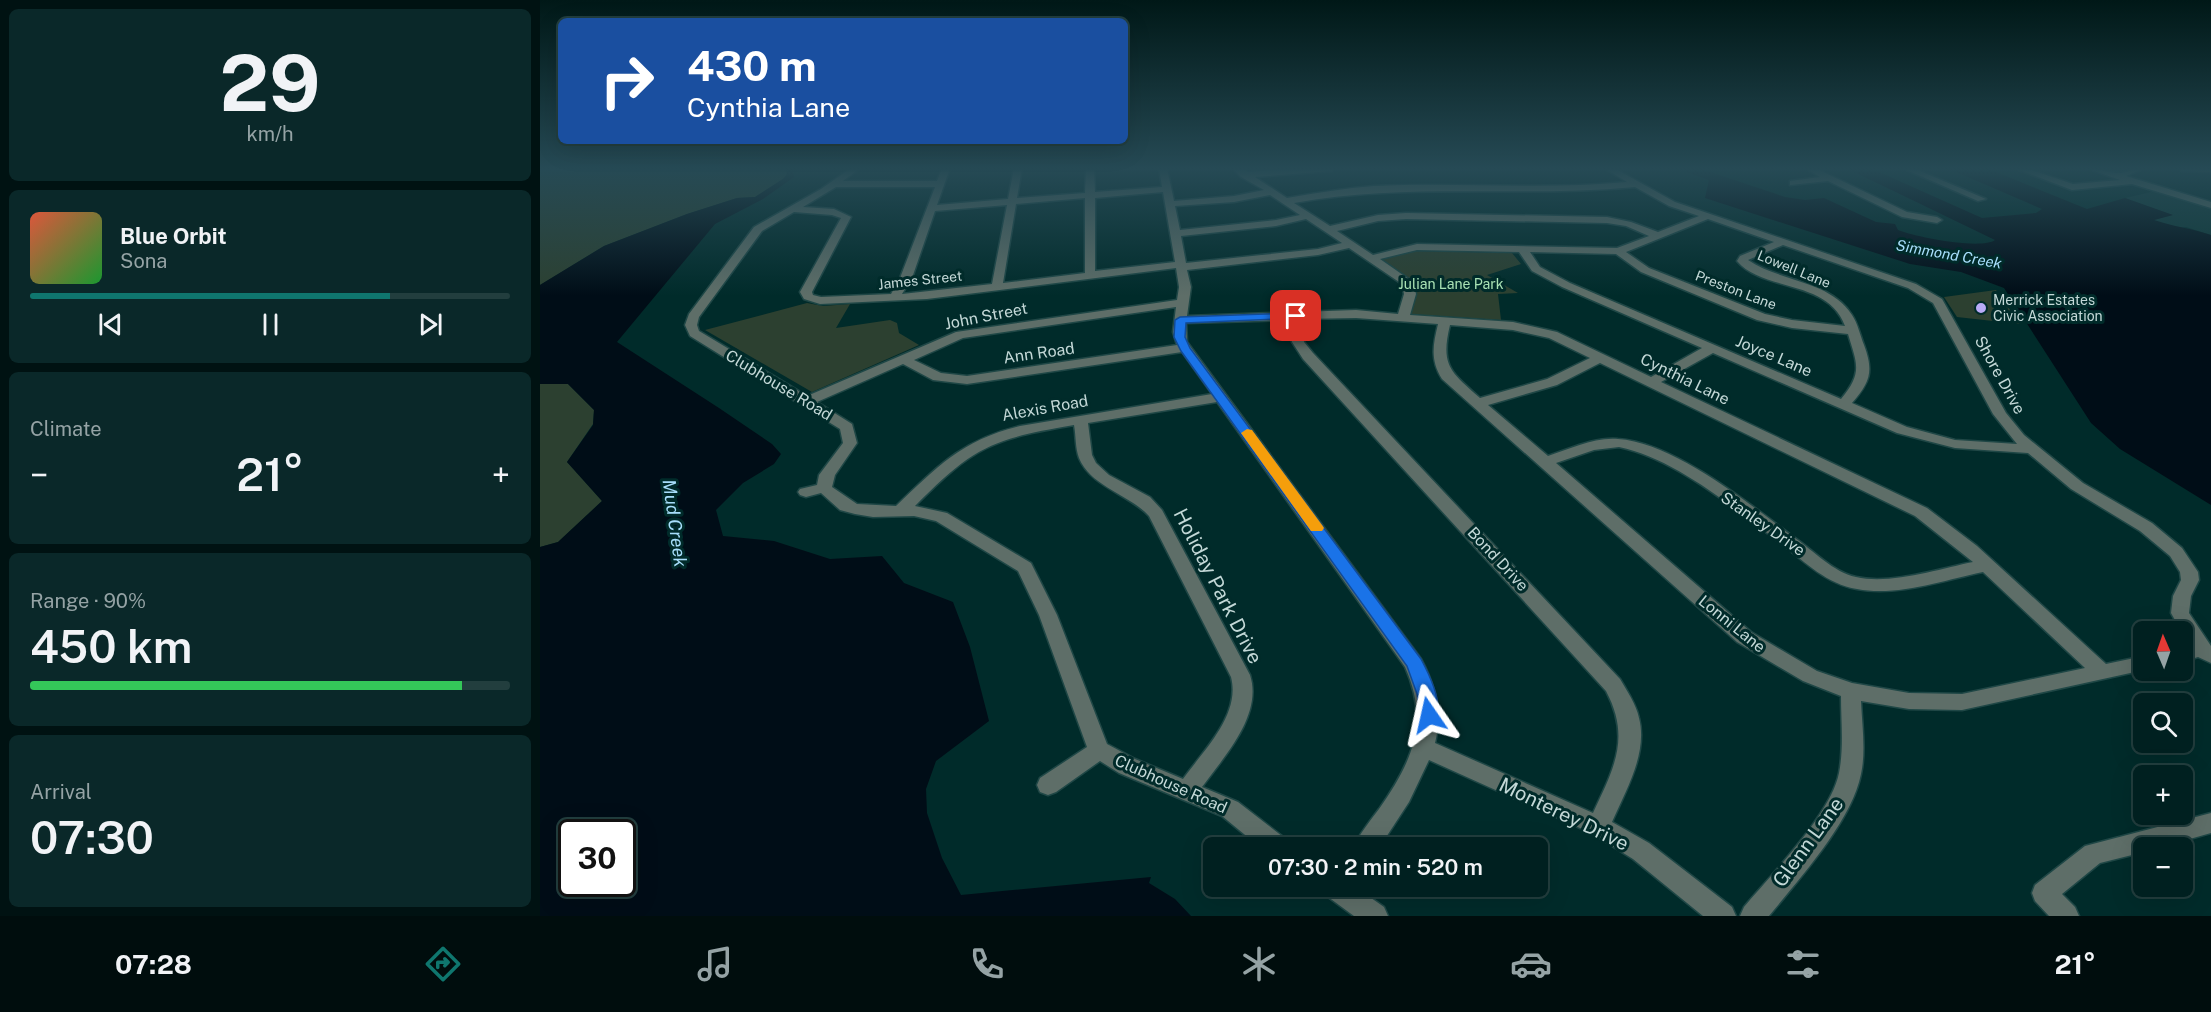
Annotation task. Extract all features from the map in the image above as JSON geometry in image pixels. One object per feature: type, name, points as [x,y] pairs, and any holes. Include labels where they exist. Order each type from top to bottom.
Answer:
[{"type":"street","name":"Clubhouse Road","points":[[788,211],[756,231],[696,312],[690,324],[694,333],[842,422],[850,434],[850,443],[827,475],[825,488],[846,506],[873,512],[901,511],[941,517],[1025,567],[1048,615],[1099,750],[1127,765],[1230,809],[1265,837]]},
{"type":"street","name":"James Street","points":[[816,211],[834,212],[846,217],[806,292],[808,297],[829,302],[894,298],[1317,252],[1351,244]]},
{"type":"street","points":[[894,298],[906,278],[931,211]]},
{"type":"street","points":[[996,287],[1010,211]]},
{"type":"street","points":[[1090,211],[1090,275]]},
{"type":"street","points":[[1170,211],[1185,287],[1179,337],[1414,664],[1426,694],[1429,715],[1424,748],[1395,802],[1372,837]]},
{"type":"street","points":[[1301,211],[1409,285],[1410,294],[1403,318]]},
{"type":"street","name":"Shore Drive","points":[[1693,211],[1912,286],[1938,300],[2008,427],[2030,449],[2077,486],[2146,528],[2176,552],[2189,572],[2190,580],[2182,596],[2180,613],[2198,653]]},
{"type":"street","points":[[1896,211],[1905,215],[1937,220]]},
{"type":"street","points":[[1174,234],[1276,223],[1308,216]]},
{"type":"street","points":[[1328,230],[1378,218],[1438,216],[1607,220],[1628,224],[1659,236]]},
{"type":"street","points":[[1371,258],[1418,248],[1618,252],[1708,216]]},
{"type":"street","name":"Lowell Lane","points":[[1781,241],[1778,245],[1744,258],[1742,261],[1747,266],[1834,302],[1845,312],[1865,363],[1865,375],[1861,384],[1844,404]]},
{"type":"street","name":"Joyce Lane","points":[[1522,249],[1532,265],[1546,275],[1902,430],[1934,440],[1969,446],[2030,449]]},
{"type":"street","name":"Preston Lane","points":[[1618,252],[1645,270],[1761,317],[1792,324],[1853,331]]},
{"type":"street","name":"John Street","points":[[808,401],[942,341],[973,332],[1182,303]]},
{"type":"street","name":"Cynthia Lane","points":[[1180,320],[1346,314],[1535,329],[1553,335],[1921,512],[1949,531],[2102,672]]},
{"type":"street","name":"Bond Drive","points":[[1296,316],[1298,342],[1308,356],[1613,685],[1629,721],[1630,739],[1624,765],[1599,826]]},
{"type":"street","name":"Lonni Lane","points":[[1444,321],[1437,355],[1447,376],[1744,638],[1801,671],[1851,691],[1923,703],[1962,702],[2133,665]]},
{"type":"street","name":"Ann Road","points":[[902,359],[938,377],[967,380],[1185,348]]},
{"type":"street","points":[[1651,382],[1712,348]]},
{"type":"street","points":[[1478,403],[1552,382],[1600,358]]},
{"type":"street","name":"Alexis Road","points":[[901,511],[955,457],[984,440],[1020,430],[1221,397]]},
{"type":"street","name":"Holiday Park Drive","points":[[1081,420],[1085,454],[1090,465],[1104,478],[1144,501],[1156,514],[1239,671],[1244,689],[1241,705],[1234,721],[1188,790]]},
{"type":"street","name":"Stanley Drive","points":[[1545,462],[1603,444],[1620,443],[1643,447],[1662,456],[1742,507],[1831,573],[1855,583],[1877,586],[1987,565]]},
{"type":"street","points":[[806,492],[825,488]]},
{"type":"street","name":"Glenn Lane","points":[[1753,916],[1831,816],[1846,790],[1850,774],[1851,691]]},
{"type":"street","name":"Monterey Drive","points":[[1424,748],[1599,826],[1641,851],[1724,916]]},
{"type":"street","points":[[1048,785],[1099,750]]},
{"type":"street","points":[[2066,916],[2044,893],[2093,854],[2210,825]]},
{"type":"street","points":[[1349,897],[1375,916]]},
{"type":"shaded area","points":[[2160,211],[2211,211],[2211,235],[2153,220],[2172,215]]},
{"type":"green space","points":[[540,211],[697,211],[604,246],[540,285]]},
{"type":"green space","name":"Julian Lane Park","points":[[1413,251],[1512,253],[1521,264],[1487,275],[1518,293],[1498,294],[1501,320],[1410,314],[1415,286],[1382,259]]},
{"type":"green space","name":"Merrick Estates Civic Association","points":[[1996,290],[2020,324],[1957,317],[1944,297]]},
{"type":"green space","points":[[807,303],[823,306],[850,304],[836,328],[890,320],[897,323],[899,333],[919,345],[812,392],[705,330]]},
{"type":"green space","points":[[540,384],[568,384],[594,410],[593,424],[567,462],[602,501],[558,542],[540,547]]},
{"type":"water","name":"Mud Creek","points":[[697,211],[740,211],[715,224],[617,342],[772,444],[781,454],[774,464],[743,483],[716,510],[723,536],[774,541],[830,559],[882,556],[904,583],[953,602],[970,647],[989,721],[936,761],[926,789],[927,813],[942,858],[961,895],[1151,877],[1149,883],[1175,899],[1191,916],[540,916],[540,547],[558,542],[602,501],[567,462],[593,425],[594,410],[568,384],[540,384],[540,285],[604,246]]},
{"type":"water","name":"Simmond Creek","points":[[1745,211],[1852,211],[1876,222],[1895,224],[1898,230],[1918,236],[1976,244],[1995,240],[1934,211],[1966,211],[1982,218],[2036,213],[2039,211],[2161,211],[2173,215],[2154,220],[2211,235],[2211,505],[2120,449],[2091,423],[2004,288],[1961,272],[1910,264]]},
{"type":"slow traffic","points":[[1247,433],[1317,528]]},
{"type":"place","name":"Merrick Estates Civic Association","points":[[1981,308]]},
{"type":"route","points":[[1296,316],[1180,320],[1179,337],[1414,664],[1426,694],[1429,715]]}]
